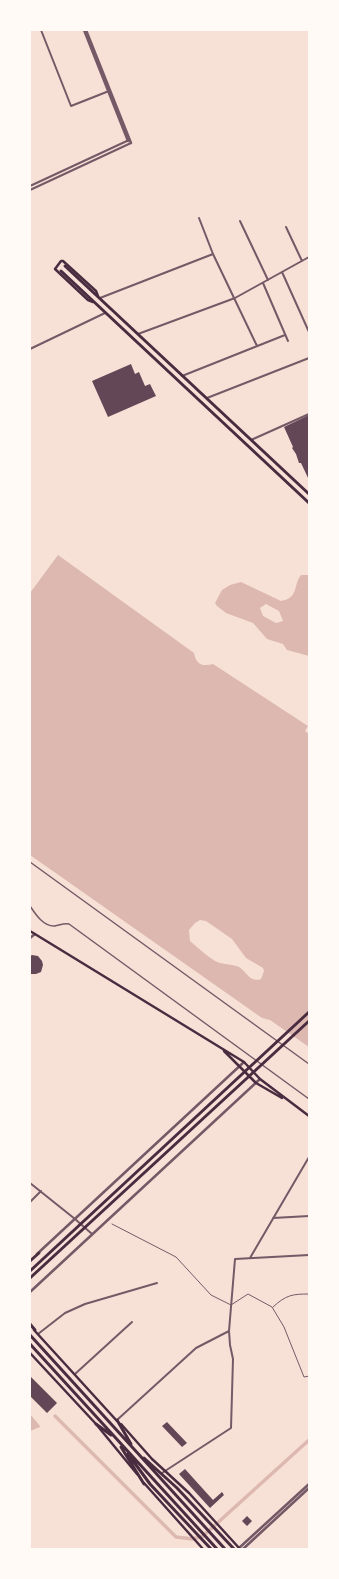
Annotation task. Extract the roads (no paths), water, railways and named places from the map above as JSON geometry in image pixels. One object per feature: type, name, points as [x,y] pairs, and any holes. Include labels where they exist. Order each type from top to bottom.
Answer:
[{"type":"main road","points":[[96,303],[88,300],[56,269],[55,267],[61,261],[63,261],[96,291],[106,312]]},
{"type":"main road","points":[[65,266],[309,494]]},
{"type":"main road","points":[[61,271],[309,503]]},
{"type":"main road","points":[[229,428],[234,423]]},
{"type":"main road","points":[[30,930],[244,1062],[260,1079],[309,1116]]},
{"type":"main road","points":[[30,1271],[309,1012]]},
{"type":"main road","points":[[30,1278],[309,1021]]},
{"type":"main road","points":[[220,1047],[256,1083],[291,1103]]},
{"type":"main road","points":[[30,1260],[39,1253]]},
{"type":"main road","points":[[30,1325],[234,1549]]},
{"type":"main road","points":[[30,1335],[226,1549]]},
{"type":"main road","points":[[30,1344],[217,1549]]},
{"type":"main road","points":[[30,1354],[96,1424],[144,1484],[203,1549]]},
{"type":"main road","points":[[117,1420],[135,1450],[189,1493],[241,1549]]},
{"type":"main road","points":[[96,1424],[117,1440],[150,1484],[211,1549]]},
{"type":"main road","points":[[117,1440],[144,1484]]},
{"type":"street","points":[[41,30],[71,106],[110,91]]},
{"type":"street","points":[[85,30],[130,142]]},
{"type":"street","points":[[30,186],[130,142]]},
{"type":"street","points":[[30,190],[130,142]]},
{"type":"street","points":[[199,218],[213,254],[257,346]]},
{"type":"street","points":[[240,221],[268,280]]},
{"type":"street","points":[[286,227],[302,261]]},
{"type":"street","points":[[100,298],[213,254]]},
{"type":"street","points":[[138,334],[235,298],[309,257]]},
{"type":"street","points":[[282,272],[309,332]]},
{"type":"street","points":[[263,283],[288,341]]},
{"type":"street","points":[[30,349],[106,312]]},
{"type":"street","points":[[182,376],[285,335]]},
{"type":"street","points":[[207,398],[309,358]]},
{"type":"street","points":[[251,440],[309,414]]},
{"type":"street","points":[[30,862],[309,1064]]},
{"type":"street","points":[[30,906],[40,919],[47,925],[53,926],[69,924],[309,1099]]},
{"type":"street","points":[[30,938],[35,934]]},
{"type":"street","points":[[39,1253],[244,1062]]},
{"type":"street","points":[[30,1292],[260,1079]]},
{"type":"street","points":[[250,1258],[309,1157]]},
{"type":"street","points":[[30,1183],[76,1219],[92,1234]]},
{"type":"street","points":[[30,1202],[40,1190]]},
{"type":"street","points":[[273,1218],[309,1216]]},
{"type":"street","points":[[163,1472],[231,1428],[233,1364],[229,1331],[234,1259],[309,1255]]},
{"type":"street","points":[[38,1334],[65,1313],[85,1304],[157,1283]]},
{"type":"street","points":[[75,1374],[132,1322]]},
{"type":"street","points":[[117,1420],[196,1348],[229,1331]]},
{"type":"street","points":[[241,1549],[309,1484]]},
{"type":"street","points":[[241,1549],[309,1488]]},
{"type":"lane","points":[[112,1224],[176,1257],[211,1295],[231,1306],[248,1294],[272,1308],[284,1327],[304,1377],[309,1376]]},
{"type":"lane","points":[[272,1308],[283,1298],[295,1294],[309,1294]]},
{"type":"waterway","points":[[55,1416],[176,1537],[193,1539],[203,1536],[309,1440]]}]
